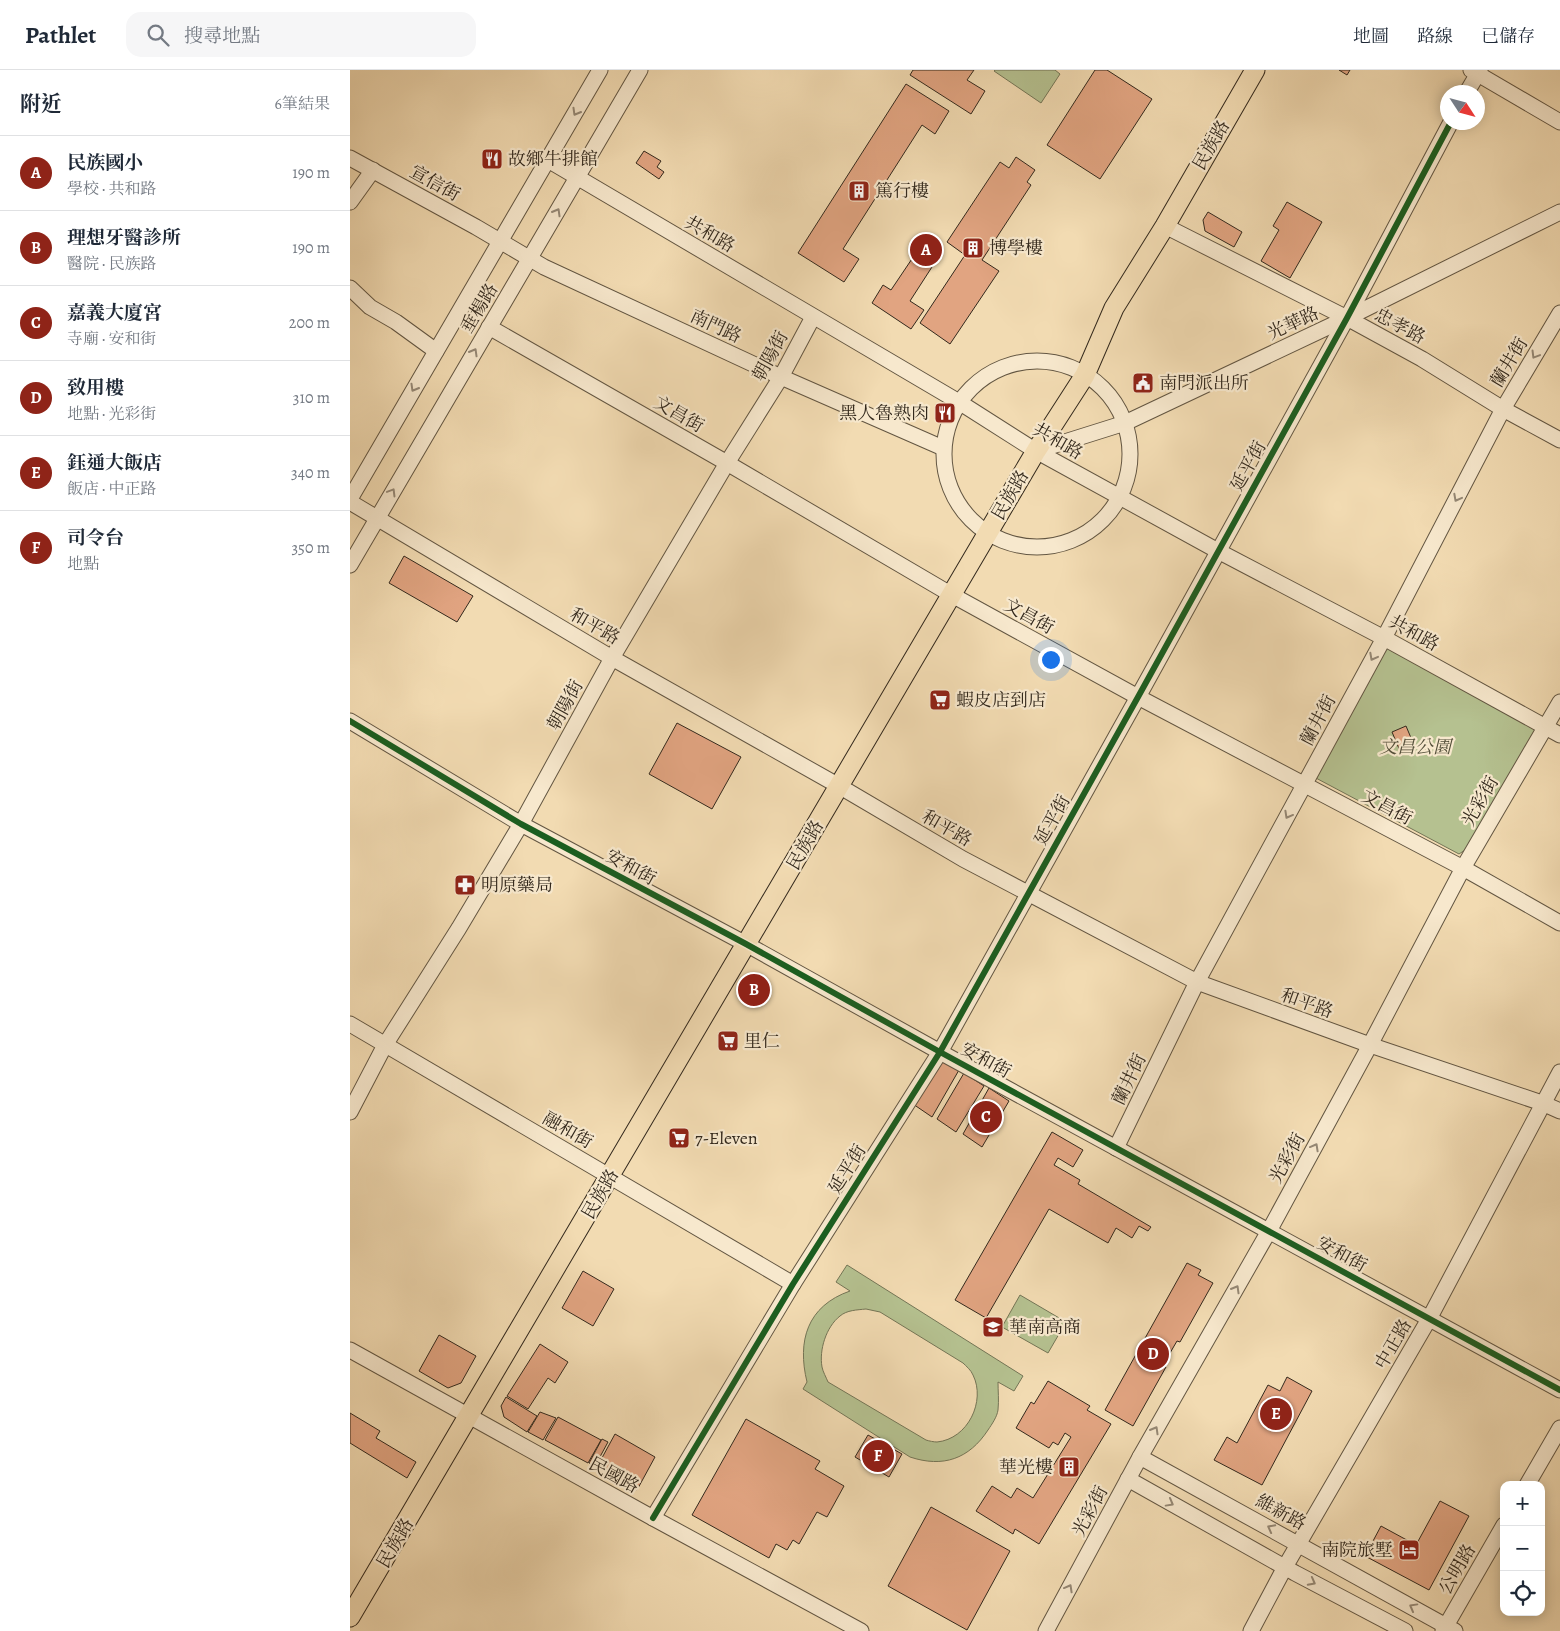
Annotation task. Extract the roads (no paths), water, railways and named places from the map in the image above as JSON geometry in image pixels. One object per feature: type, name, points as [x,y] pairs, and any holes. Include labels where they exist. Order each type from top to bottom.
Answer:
[{"type":"main road","name":"民族路","points":[[350,1617],[988,532],[1036,451],[1085,375],[1114,308],[1165,226],[1254,70]]},
{"type":"street","name":"垂楊路","points":[[350,498],[600,70]]},
{"type":"street","name":"垂楊路","points":[[350,565],[640,70]]},
{"type":"street","points":[[1471,85],[1476,71],[1560,122]]},
{"type":"street","name":"延平街","points":[[653,1518],[793,1284],[940,1052],[1347,318],[1447,130]]},
{"type":"street","name":"宣信街","points":[[350,158],[529,259]]},
{"type":"street","name":"共和路","points":[[548,160],[959,402],[1036,451],[1560,735]]},
{"type":"street","points":[[350,202],[373,170]]},
{"type":"street","name":"光華路","points":[[1036,451],[1125,423],[1347,318],[1560,212]]},
{"type":"street","name":"忠孝路","points":[[1165,226],[1347,318],[1422,359],[1504,409],[1560,440]]},
{"type":"street","name":"南門路","points":[[529,259],[781,376],[943,448]]},
{"type":"street","points":[[350,288],[370,308],[396,322],[436,351]]},
{"type":"street","name":"蘭井街","points":[[1116,1148],[1196,982],[1384,638],[1504,409],[1560,314]]},
{"type":"street","name":"朝陽街","points":[[350,1112],[385,1045],[459,928],[521,824],[612,658],[781,376],[813,317]]},
{"type":"street","name":"文昌街","points":[[489,327],[728,463],[952,595],[1138,697],[1463,868],[1560,924]]},
{"type":"street","points":[[1032,360],[1061,364],[1085,375],[1104,388],[1116,404],[1125,423],[1130,448],[1128,473],[1120,496],[1102,520],[1078,537],[1050,546],[1021,546],[988,532],[971,521],[955,499],[945,474],[943,448],[948,424],[959,402],[978,381],[1004,366],[1032,360]]},
{"type":"street","name":"和平路","points":[[350,502],[399,533],[612,658],[839,786],[963,859],[1196,982],[1560,1111]]},
{"type":"street","name":"光彩街","points":[[1046,1631],[1140,1457],[1269,1231],[1463,868],[1560,702]]},
{"type":"street","name":"安和街","points":[[350,721],[521,824],[664,902],[746,944],[1560,1390]]},
{"type":"street","name":"融和街","points":[[350,1024],[793,1284]]},
{"type":"street","name":"中正路","points":[[1251,1631],[1298,1544],[1429,1319],[1560,1072]]},
{"type":"street","name":"民國路","points":[[350,1350],[861,1631]]},
{"type":"street","points":[[1529,1481],[1560,1428]]},
{"type":"street","name":"維新路","points":[[1140,1457],[1448,1629]]},
{"type":"street","points":[[1128,1479],[1285,1567],[1405,1631]]},
{"type":"street","name":"公明路","points":[[1448,1629],[1503,1526]]},
{"type":"place","name":"故鄉牛排館","points":[[492,159]]},
{"type":"place","name":"篤行樓","points":[[859,191]]},
{"type":"place","name":"博學樓","points":[[973,248]]},
{"type":"place","name":"民族國小","points":[[926,250]]},
{"type":"place","name":"南門派出所","points":[[1143,383]]},
{"type":"place","name":"黑人魯熟肉","points":[[945,413]]},
{"type":"place","name":"蝦皮店到店","points":[[940,700]]},
{"type":"place","name":"明原藥局","points":[[465,885]]},
{"type":"place","name":"理想牙醫診所","points":[[754,990]]},
{"type":"place","name":"里仁","points":[[728,1041]]},
{"type":"place","name":"嘉義大廈宮","points":[[986,1117]]},
{"type":"place","name":"7-Eleven","points":[[679,1138]]},
{"type":"place","name":"華南高商","points":[[993,1327]]},
{"type":"place","name":"致用樓","points":[[1153,1354]]},
{"type":"place","name":"鈺通大飯店","points":[[1276,1414]]},
{"type":"place","name":"司令台","points":[[878,1456]]},
{"type":"place","name":"華光樓","points":[[1069,1467]]},
{"type":"place","name":"南院旅墅","points":[[1409,1550]]},
{"type":"park label","name":"文昌公園","points":[[1415,747]]}]
